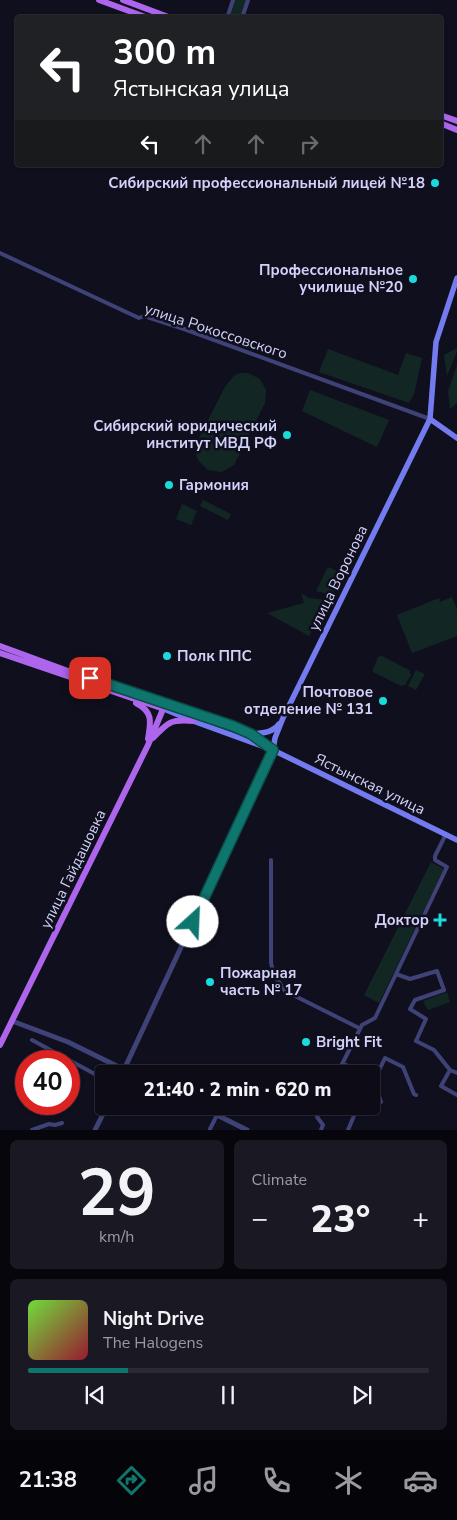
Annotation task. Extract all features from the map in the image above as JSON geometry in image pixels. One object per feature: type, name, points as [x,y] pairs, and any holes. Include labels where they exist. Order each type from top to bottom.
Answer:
[{"type":"main road","points":[[100,0],[140,15]]},
{"type":"main road","points":[[122,0],[163,15]]},
{"type":"main road","points":[[443,116],[457,121]]},
{"type":"main road","points":[[443,125],[457,130]]},
{"type":"main road","name":"улица Воронова","points":[[273,750],[275,738],[284,718],[430,419],[436,342],[457,278]]},
{"type":"main road","points":[[430,419],[457,438]]},
{"type":"main road","name":"Ястынская улица","points":[[0,646],[165,706],[251,734],[273,750]]},
{"type":"main road","name":"Ястынская улица","points":[[0,653],[120,694],[165,706],[193,722],[273,750],[457,840]]},
{"type":"main road","points":[[120,694],[145,708],[150,714],[148,745]]},
{"type":"main road","name":"улица Гайдашовка","points":[[0,1045],[148,745],[165,706]]},
{"type":"main road","points":[[251,734],[271,731],[284,718]]},
{"type":"main road","points":[[148,745],[169,722],[180,720],[193,722]]},
{"type":"street","points":[[228,15],[234,0]]},
{"type":"street","points":[[243,15],[248,0]]},
{"type":"street","name":"улица Рокоссовского","points":[[0,253],[139,318],[144,316],[184,329],[430,419]]},
{"type":"street","points":[[126,1065],[273,750]]},
{"type":"street","points":[[341,1065],[359,1028],[375,1018],[447,867],[435,860],[435,856],[446,834]]},
{"type":"street","points":[[271,860],[271,964],[274,975],[285,991],[359,1028]]},
{"type":"street","points":[[396,974],[410,979],[437,971],[444,990],[416,1000],[410,1009],[426,1019],[416,1041],[434,1050],[450,1070],[457,1073]]},
{"type":"street","points":[[12,1021],[68,1042],[110,1065]]},
{"type":"street","points":[[32,1040],[95,1074]]},
{"type":"street","points":[[380,1068],[386,1058],[404,1066],[416,1096]]},
{"type":"street","points":[[450,1070],[441,1086],[457,1095]]},
{"type":"street","points":[[95,1130],[102,1115]]},
{"type":"street","points":[[210,1129],[217,1115],[248,1130]]},
{"type":"street","points":[[318,1115],[317,1117],[323,1125],[321,1130]]},
{"type":"street","points":[[348,1130],[354,1115]]},
{"type":"street","points":[[32,1130],[62,1122]]},
{"type":"green space","points":[[233,0],[248,0],[243,15],[228,15]]},
{"type":"green space","points":[[457,348],[457,351],[447,376],[444,355]]},
{"type":"green space","points":[[328,349],[398,375],[406,353],[422,358],[414,394],[409,403],[319,372]]},
{"type":"green space","points":[[457,365],[457,403],[450,409],[448,391]]},
{"type":"green space","points":[[248,373],[260,379],[266,390],[265,403],[234,465],[222,472],[208,470],[198,460],[196,454],[198,440],[226,385],[235,375]]},
{"type":"green space","points":[[310,390],[389,420],[377,447],[302,411]]},
{"type":"green space","points":[[203,500],[231,514],[228,520],[200,506]]},
{"type":"green space","points":[[182,504],[197,511],[191,525],[176,519]]},
{"type":"green space","points":[[328,567],[343,574],[332,595],[316,591]]},
{"type":"green space","points":[[301,593],[309,598],[328,600],[309,636],[267,613],[304,603]]},
{"type":"green space","points":[[452,597],[457,609],[457,636],[412,653],[397,615],[439,598],[440,602]]},
{"type":"green space","points":[[382,656],[409,670],[411,675],[405,685],[401,686],[373,672],[378,657]]},
{"type":"green space","points":[[416,670],[425,674],[416,690],[408,686]]},
{"type":"green space","points":[[431,862],[444,869],[379,1003],[364,995]]},
{"type":"green space","points":[[447,992],[450,1002],[428,1010],[423,1001]]},
{"type":"place","name":"Сибирский профессиональный лицей №18","points":[[435,183]]},
{"type":"place","name":"Профессиональное училище №20","points":[[413,279]]},
{"type":"place","name":"Сибирский юридический институт МВД РФ","points":[[287,435]]},
{"type":"place","name":"Гармония","points":[[169,485]]},
{"type":"place","name":"Полк ППС","points":[[167,656]]},
{"type":"place","name":"Почтовое отделение № 131","points":[[383,701]]},
{"type":"place","name":"Доктор","points":[[440,920]]},
{"type":"place","name":"Пожарная часть № 17","points":[[210,982]]},
{"type":"place","name":"Bright Fit","points":[[306,1042]]},
{"type":"route","points":[[90,678],[233,726],[251,734],[273,750],[193,922]]}]
